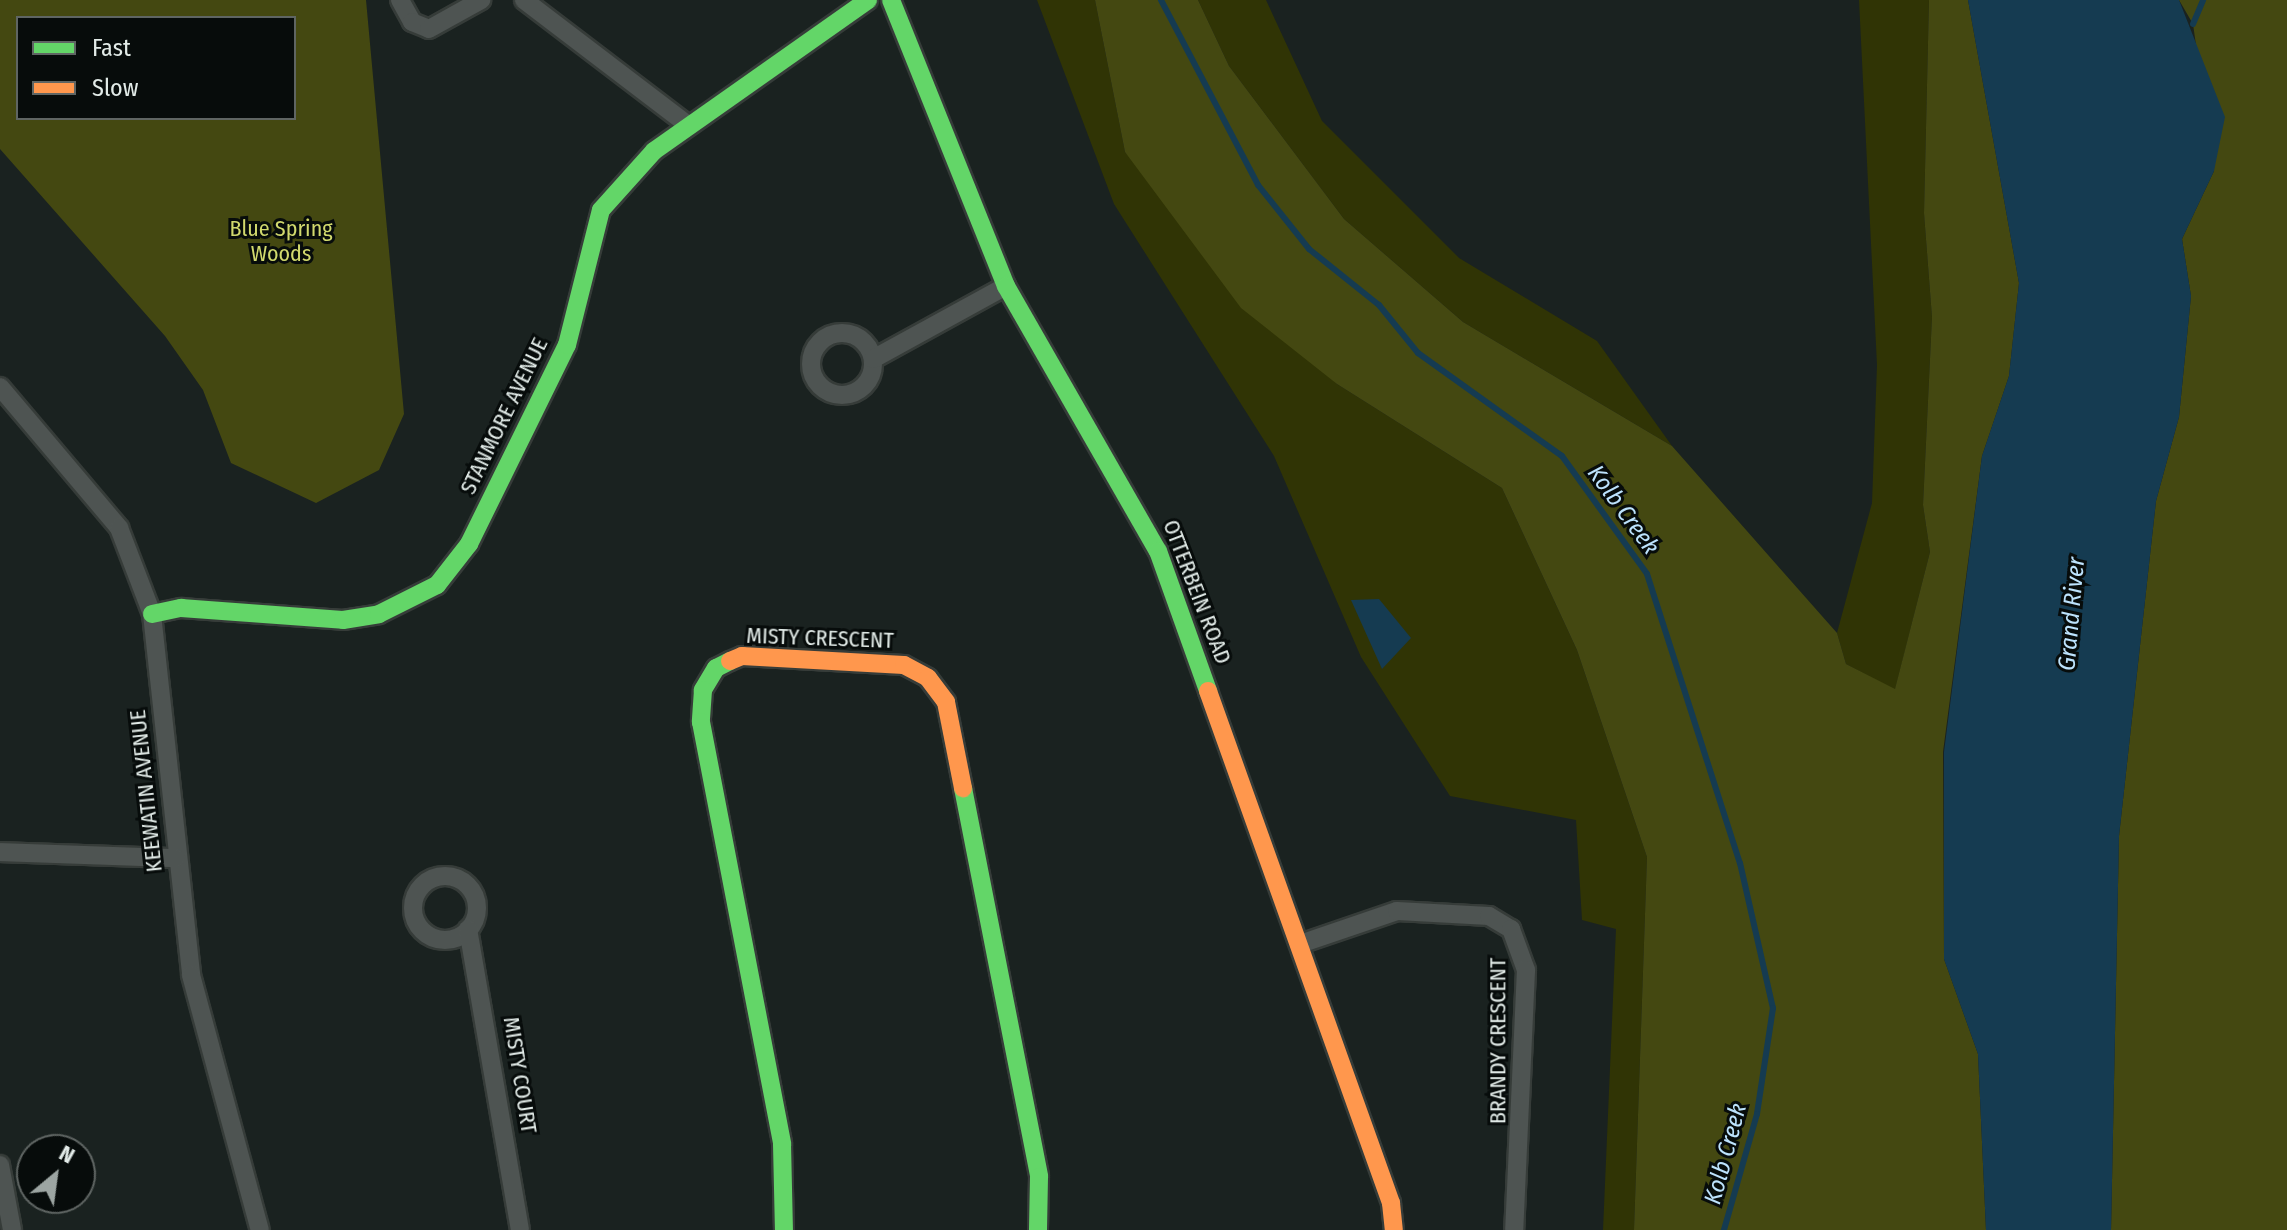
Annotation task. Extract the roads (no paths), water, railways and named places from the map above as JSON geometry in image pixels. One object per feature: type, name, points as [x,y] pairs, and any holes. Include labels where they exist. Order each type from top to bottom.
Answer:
[{"type":"street","points":[[400,0],[412,22],[429,29],[481,0]]},
{"type":"street","points":[[524,0],[688,125]]},
{"type":"street","name":"STANMORE AVENUE","points":[[152,614],[181,608],[343,620],[379,614],[437,585],[469,544],[567,345],[601,210],[654,151],[868,0]]},
{"type":"street","name":"OTTERBEIN ROAD","points":[[891,0],[1006,286],[1143,517],[1300,944],[1394,1230]]},
{"type":"street","points":[[873,359],[1006,286]]},
{"type":"street","name":"KEEWATIN AVENUE","points":[[0,387],[119,528],[152,614],[191,975],[260,1230]]},
{"type":"street","name":"MISTY CRESCENT","points":[[784,1230],[782,1144],[701,722],[703,690],[716,668],[742,656],[904,665],[928,678],[946,702],[1039,1177],[1038,1230]]},
{"type":"street","points":[[0,852],[176,858]]},
{"type":"street","name":"BRANDY CRESCENT","points":[[1300,944],[1397,911],[1489,916],[1511,929],[1526,970],[1514,1230]]},
{"type":"street","name":"MISTY COURT","points":[[468,929],[520,1230]]},
{"type":"street","points":[[0,1165],[12,1230],[0,1229]]},
{"type":"water","name":"Grand River","points":[[1968,0],[2179,0],[2225,117],[2214,171],[2182,239],[2191,296],[2179,417],[2156,501],[2119,836],[2111,1230],[1986,1230],[1978,1054],[1944,959],[1944,752],[1982,456],[2009,376],[2019,283]]},
{"type":"water","points":[[1379,599],[1411,638],[1382,669],[1351,600]]},
{"type":"waterway","name":"Kolb Creek","points":[[1161,0],[1258,185],[1309,249],[1379,305],[1418,353],[1562,456],[1647,574],[1740,863],[1773,1008],[1757,1114],[1724,1230]]},
{"type":"waterway","points":[[2193,24],[2203,0]]},
{"type":"park label","name":"Blue Spring Woods","points":[[281,240]]}]
